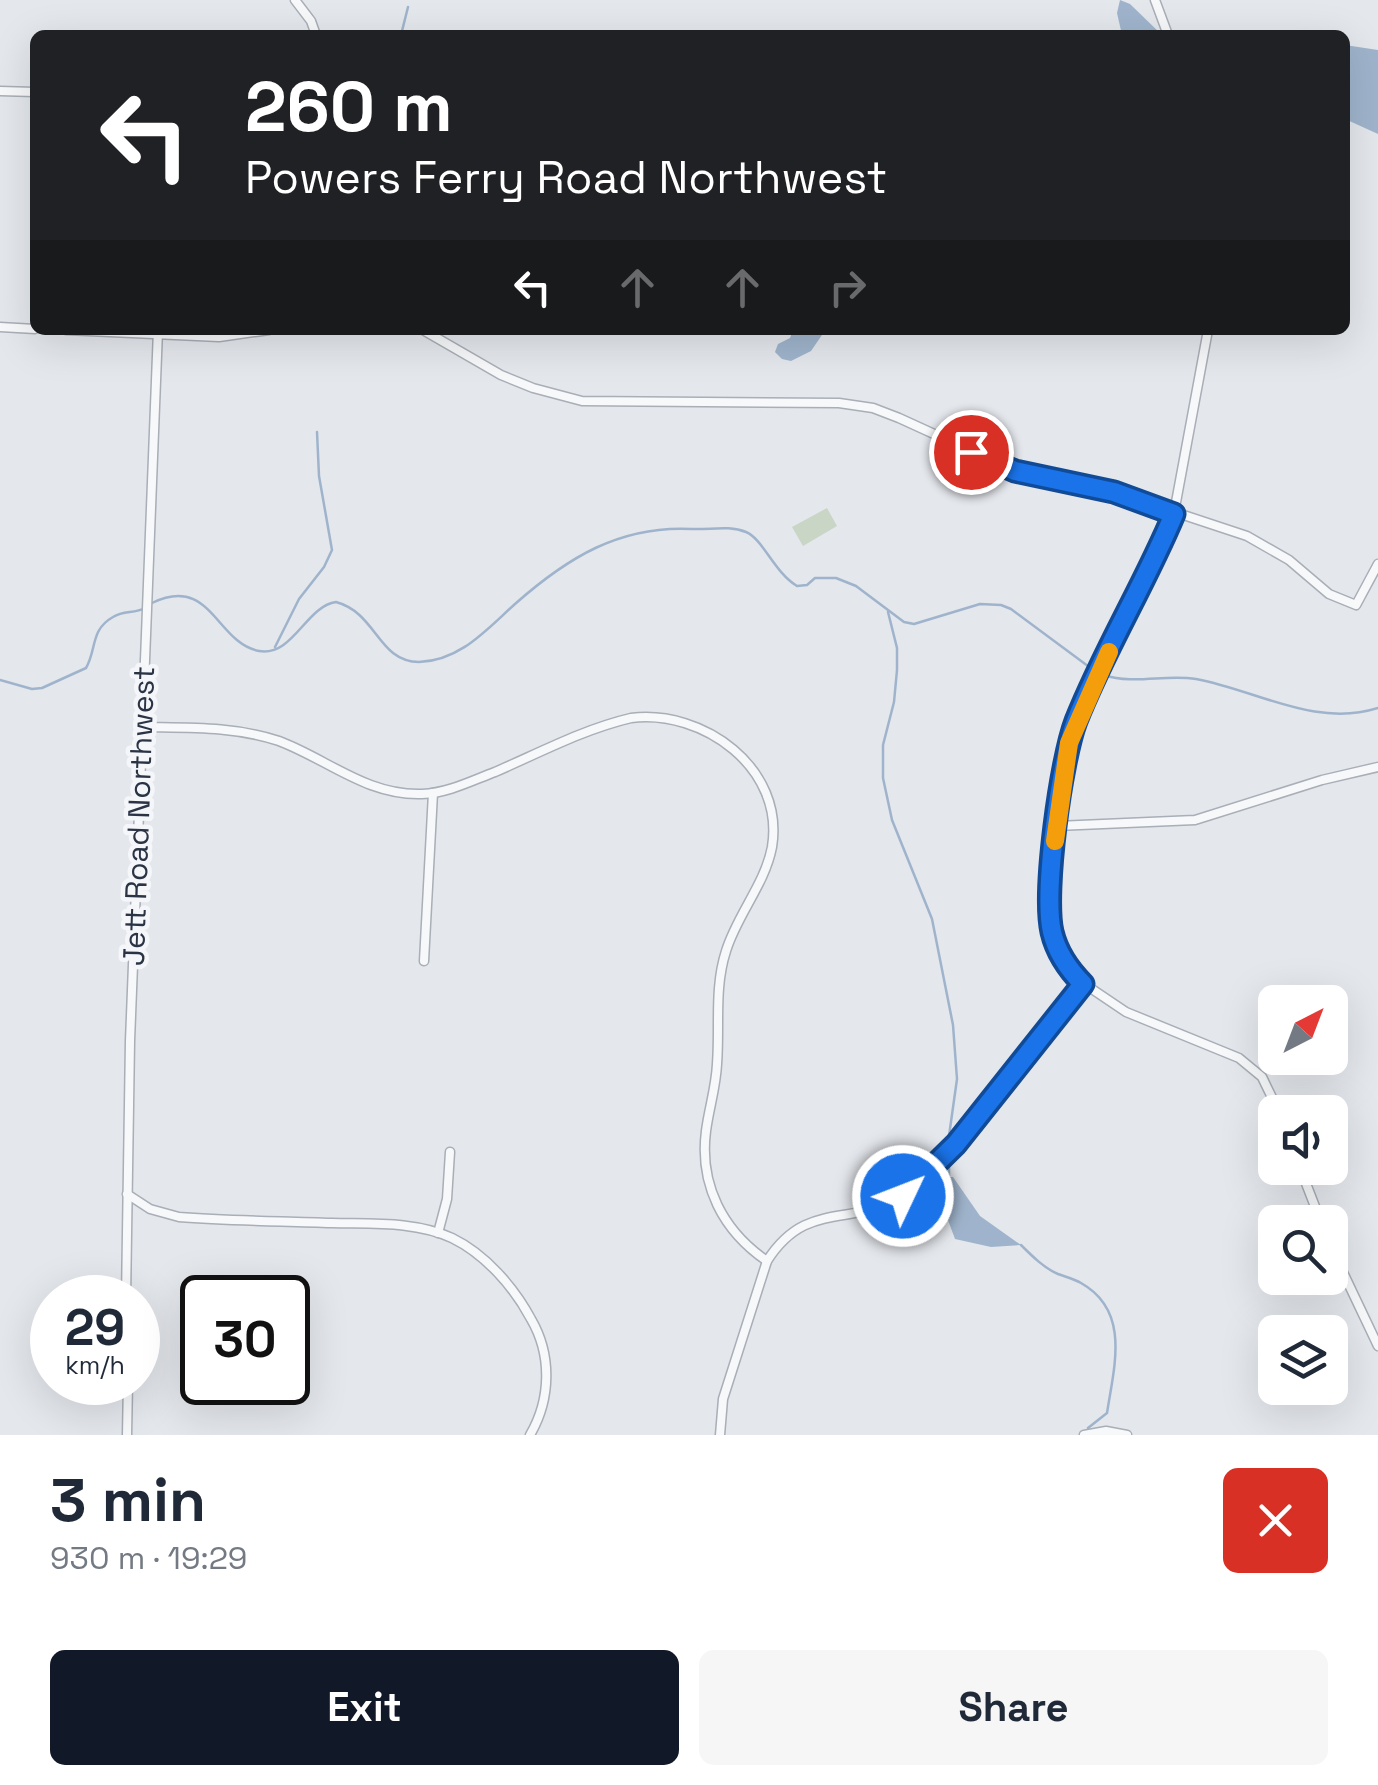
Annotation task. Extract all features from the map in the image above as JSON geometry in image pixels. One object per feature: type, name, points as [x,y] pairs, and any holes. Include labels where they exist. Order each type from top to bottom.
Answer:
[{"type":"street","points":[[295,0],[314,30]]},
{"type":"street","points":[[1154,0],[1166,30]]},
{"type":"street","points":[[0,91],[30,92]]},
{"type":"street","points":[[0,327],[30,329]]},
{"type":"street","name":"Jett Road Northwest","points":[[126,1275],[141,727],[158,335]]},
{"type":"street","points":[[195,335],[233,335]]},
{"type":"street","points":[[432,335],[502,375],[560,397],[601,402],[858,404],[899,418],[1015,471],[1114,492],[1233,530],[1260,542],[1289,560],[1329,594],[1356,606],[1378,564]]},
{"type":"street","points":[[1207,335],[1174,514],[1069,743],[1050,888],[1051,926],[1062,958],[1083,984],[1126,1012],[1239,1058],[1262,1078],[1270,1095]]},
{"type":"street","points":[[141,727],[254,734],[294,747],[376,788],[404,794],[433,793],[462,785],[616,721],[646,716],[675,718],[702,728],[731,748],[754,772],[770,808],[772,846],[762,875],[733,930],[722,965],[717,1067],[705,1153],[710,1186],[722,1216],[743,1242],[766,1261]]},
{"type":"street","points":[[1057,826],[1195,820],[1322,780],[1378,767]]},
{"type":"street","points":[[424,961],[433,793]]},
{"type":"street","points":[[720,1435],[727,1384],[766,1261],[786,1237],[810,1222],[890,1203],[914,1188],[956,1144],[1083,984]]},
{"type":"street","points":[[438,1233],[449,1184],[450,1152]]},
{"type":"street","points":[[126,1194],[150,1209],[179,1217],[398,1225],[438,1233],[463,1244],[483,1259],[528,1312],[538,1330],[544,1350],[546,1389],[542,1410],[530,1435]]},
{"type":"street","points":[[1348,1284],[1378,1346]]},
{"type":"street","points":[[127,1435],[128,1405]]},
{"type":"street","points":[[1084,1435],[1106,1431],[1127,1435]]},
{"type":"green space","points":[[827,508],[837,526],[803,546],[792,527]]},
{"type":"water","points":[[1120,0],[1130,4],[1157,30],[1121,30],[1117,13]]},
{"type":"water","points":[[1350,46],[1378,50],[1378,134],[1350,121]]},
{"type":"water","points":[[822,335],[811,351],[791,361],[775,352],[778,344],[790,338]]},
{"type":"water","points":[[953,1177],[980,1216],[1021,1245],[991,1247],[955,1239],[945,1212],[945,1179]]},
{"type":"waterway","points":[[402,30],[408,7]]},
{"type":"waterway","points":[[275,647],[299,599],[332,550],[319,476],[317,432]]},
{"type":"waterway","points":[[152,603],[172,596],[188,597],[212,613],[244,645],[271,651],[290,639],[316,612],[336,602],[361,616],[394,654],[419,662],[460,650],[554,572],[596,548],[666,529],[733,529],[758,541],[797,586],[807,585],[815,578],[836,578],[856,586],[904,622],[914,624],[980,604],[1001,605],[1096,672]]},
{"type":"waterway","points":[[0,680],[42,688],[86,668],[97,634],[106,622],[145,608]]},
{"type":"waterway","points":[[888,612],[897,648],[897,670],[883,745],[883,778],[892,820],[932,919],[953,1025],[957,1079],[948,1143]]},
{"type":"waterway","points":[[1104,675],[1196,679],[1309,711],[1355,713],[1378,708]]},
{"type":"waterway","points":[[949,1161],[949,1177]]},
{"type":"waterway","points":[[1021,1245],[1048,1268],[1097,1295],[1113,1324],[1115,1359],[1107,1413],[1088,1428]]},
{"type":"slow traffic","points":[[1055,841],[1069,743],[1109,652]]},
{"type":"route","points":[[903,1196],[956,1144],[1083,984],[1062,958],[1051,926],[1050,888],[1064,768],[1076,723],[1174,514],[1114,492],[1015,471],[971,452]]}]
